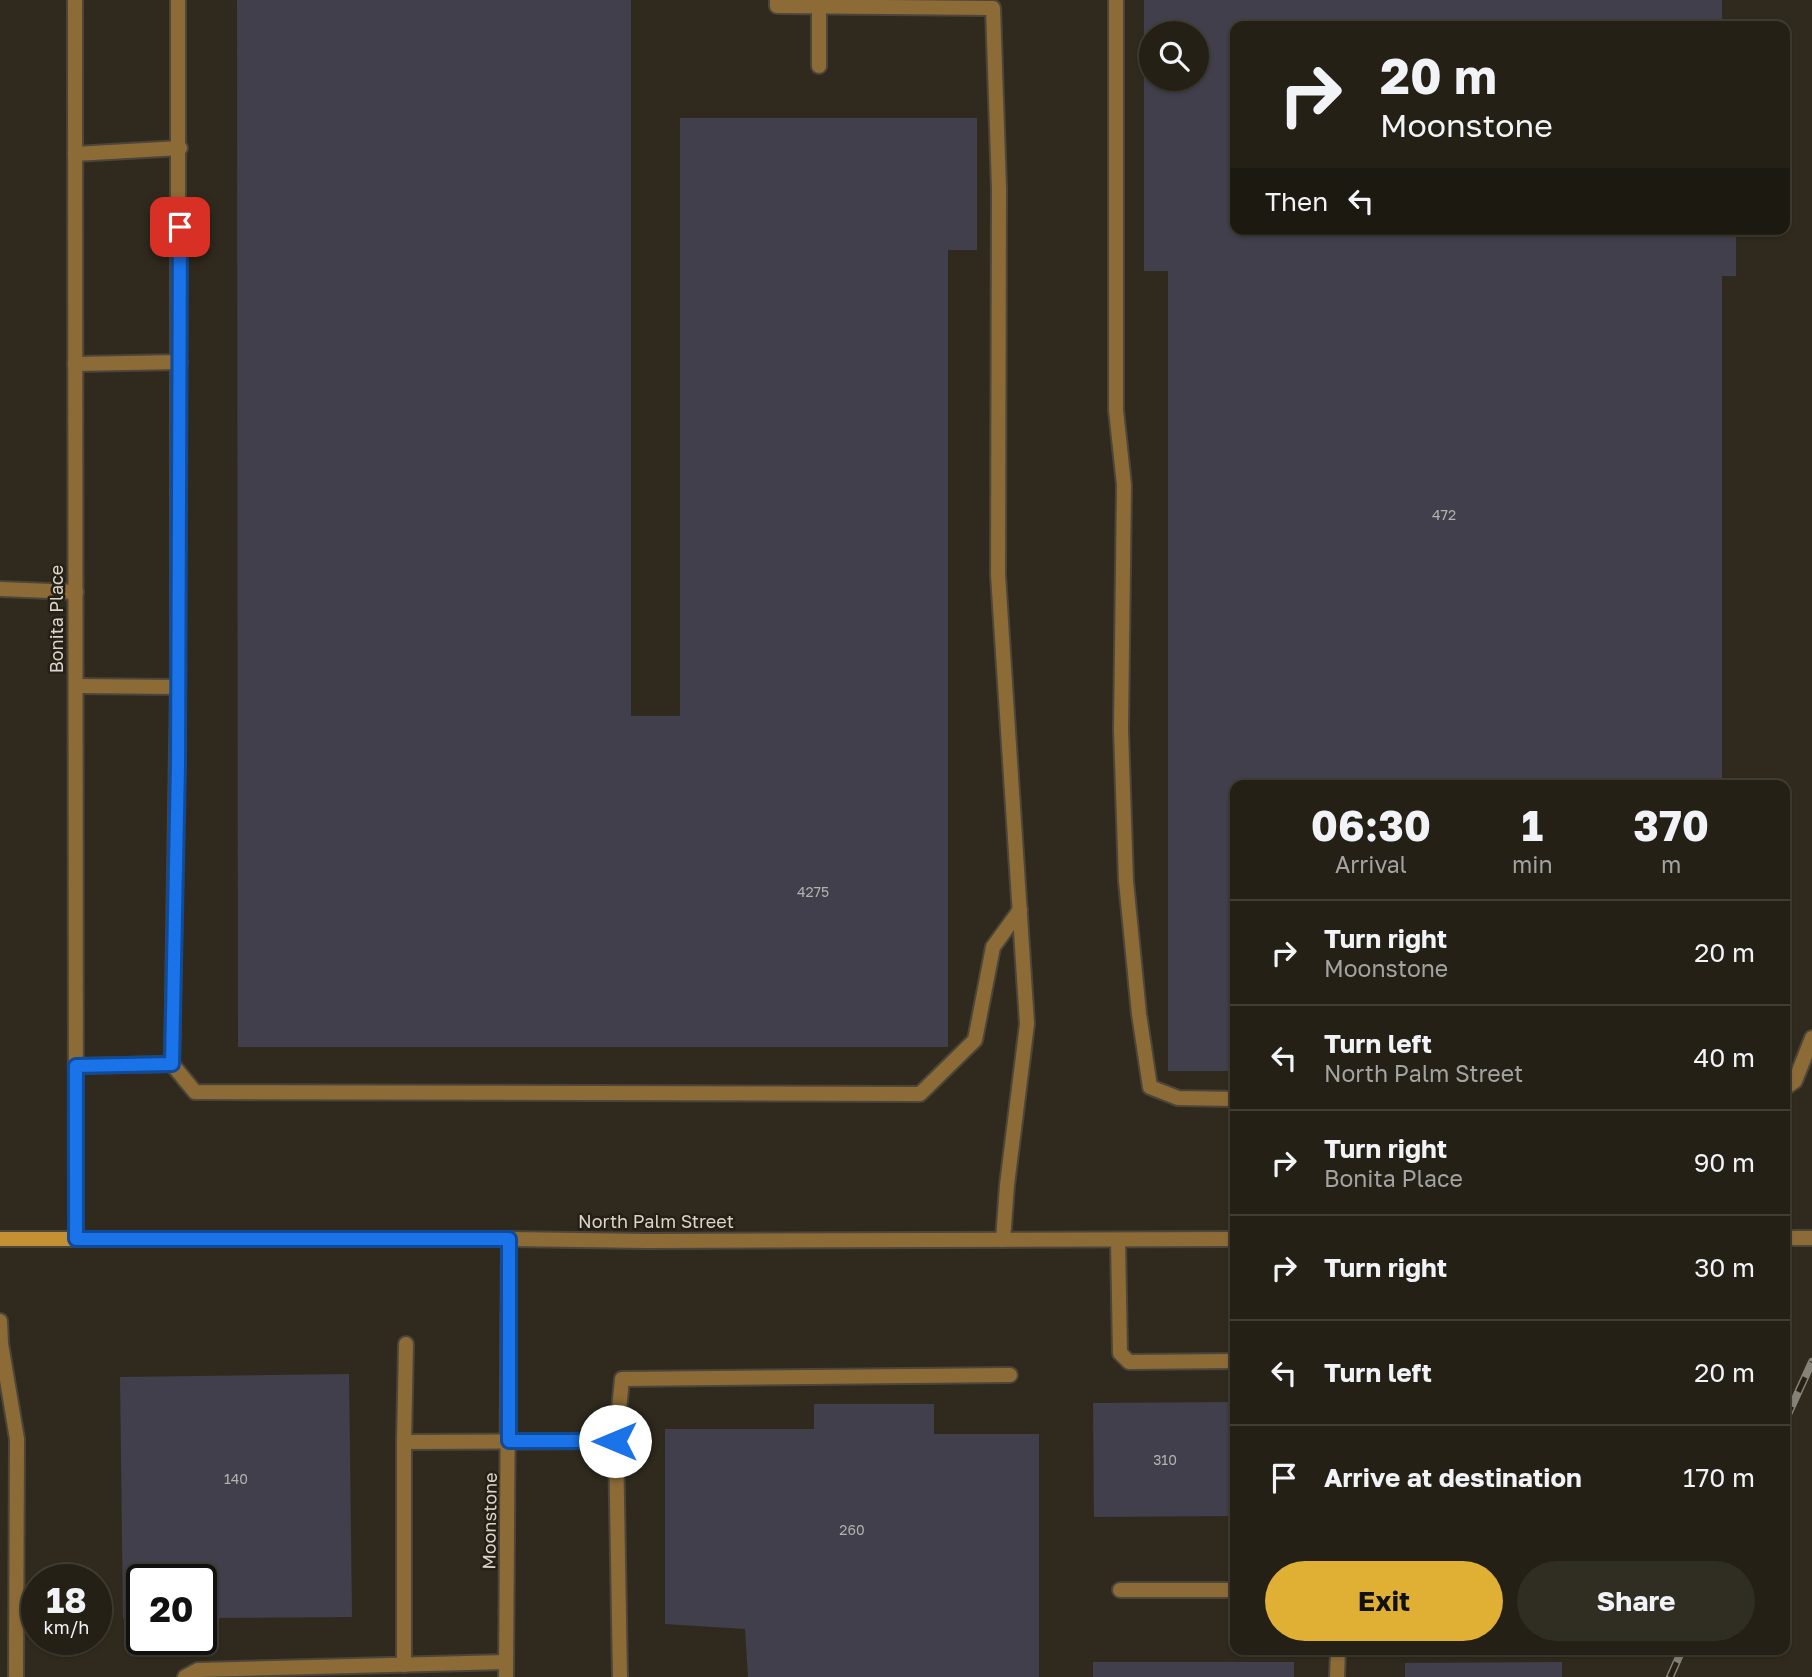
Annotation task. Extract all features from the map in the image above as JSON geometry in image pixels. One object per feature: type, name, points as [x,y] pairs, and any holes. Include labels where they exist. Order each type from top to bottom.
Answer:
[{"type":"street","name":"Bonita Place","points":[[75,0],[76,1239]]},
{"type":"street","points":[[178,0],[180,362],[172,1064],[195,1092],[920,1094],[975,1040],[993,947],[1020,910]]},
{"type":"street","points":[[777,0],[777,6],[993,8],[999,189],[998,575],[1027,1024],[1003,1240]]},
{"type":"street","points":[[1116,0],[1116,410],[1124,485],[1121,730],[1126,881],[1139,1014],[1150,1087],[1178,1098],[1230,1099]]},
{"type":"street","points":[[819,6],[819,66]]},
{"type":"street","points":[[75,155],[180,148]]},
{"type":"street","points":[[75,364],[180,362]]},
{"type":"street","points":[[0,589],[76,592]]},
{"type":"street","points":[[76,686],[178,687]]},
{"type":"street","points":[[1790,1084],[1795,1081],[1812,1038]]},
{"type":"street","points":[[76,1066],[172,1064]]},
{"type":"street","points":[[1790,1238],[1812,1238]]},
{"type":"street","points":[[0,1239],[76,1239]]},
{"type":"street","name":"North Palm Street","points":[[76,1239],[1230,1239]]},
{"type":"street","name":"Moonstone","points":[[506,1670],[509,1239]]},
{"type":"street","points":[[1118,1240],[1120,1353],[1129,1362],[1230,1362]]},
{"type":"street","points":[[0,1321],[1,1344],[17,1438],[16,1677]]},
{"type":"street","points":[[404,1665],[406,1344]]},
{"type":"street","points":[[620,1677],[615,1441],[622,1379],[1010,1375]]},
{"type":"street","points":[[404,1442],[615,1441]]},
{"type":"street","points":[[1120,1590],[1230,1590]]},
{"type":"street","points":[[1338,1655],[1338,1677]]},
{"type":"street","points":[[185,1677],[198,1670],[404,1665],[506,1670]]},
{"type":"building","points":[[237,0],[631,0],[631,716],[680,716],[680,118],[977,118],[977,250],[948,250],[948,1047],[238,1047]]},
{"type":"building","points":[[1144,0],[1722,0],[1722,21],[1230,21],[1230,235],[1736,235],[1736,276],[1722,276],[1722,780],[1230,780],[1230,1071],[1168,1071],[1168,271],[1144,271],[1144,91],[1209,91],[1209,21],[1144,21]]},
{"type":"building","points":[[349,1374],[352,1617],[217,1618],[217,1564],[126,1564],[126,1619],[123,1619],[120,1377]]},
{"type":"building","points":[[1230,1402],[1230,1516],[1094,1517],[1093,1403]]},
{"type":"building","points":[[814,1404],[934,1404],[934,1434],[1039,1434],[1039,1677],[748,1677],[745,1629],[665,1624],[665,1429],[814,1429]]},
{"type":"building","points":[[1093,1662],[1294,1662],[1294,1677],[1093,1677]]},
{"type":"building","points":[[1562,1662],[1562,1677],[1405,1677],[1405,1663]]},
{"type":"railway","points":[[1790,1410],[1812,1362]]},
{"type":"railway","points":[[1670,1677],[1680,1655]]},
{"type":"route","points":[[180,227],[178,765],[172,1064],[76,1066],[76,1239],[509,1239],[509,1441],[615,1441]]}]
